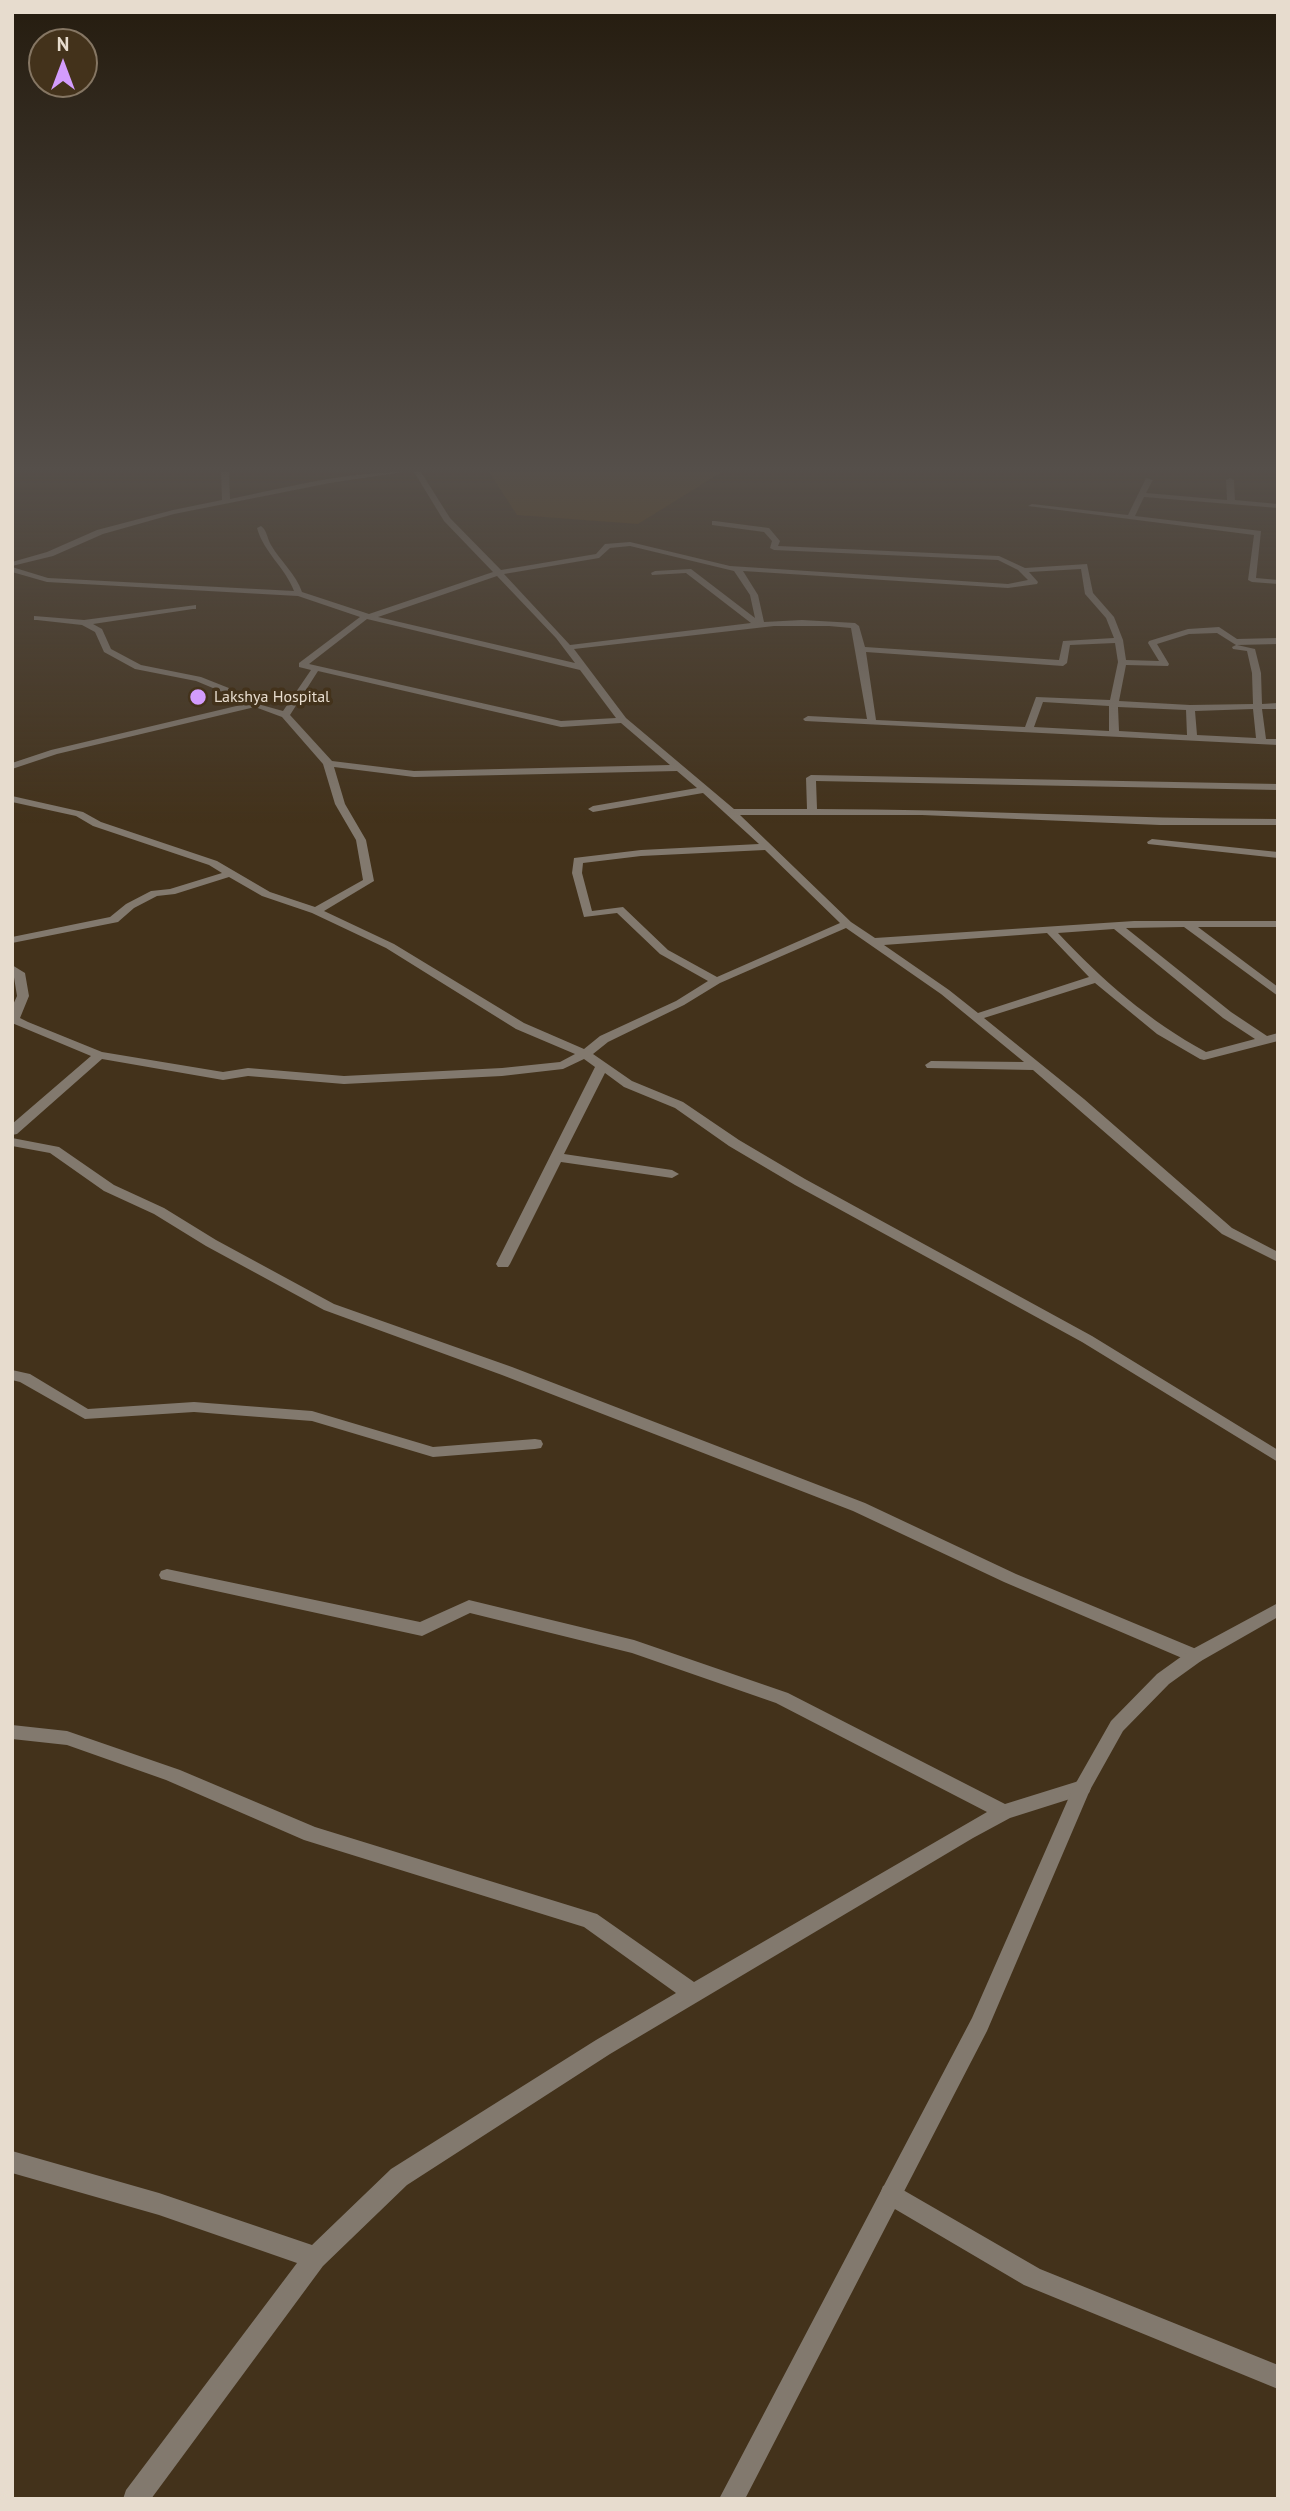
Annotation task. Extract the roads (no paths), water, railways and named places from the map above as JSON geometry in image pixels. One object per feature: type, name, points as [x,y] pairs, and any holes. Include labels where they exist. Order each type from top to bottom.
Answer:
[{"type":"street","points":[[212,589],[299,594],[367,617],[584,668]]},
{"type":"street","points":[[298,589],[299,594]]},
{"type":"street","points":[[446,589],[367,617],[302,665],[561,724],[623,720]]},
{"type":"street","points":[[516,589],[569,648],[623,720],[731,812],[847,924],[976,1017],[1227,1231],[1278,1258]]},
{"type":"street","points":[[712,589],[760,626]]},
{"type":"street","points":[[753,589],[759,602],[760,626]]},
{"type":"street","points":[[1087,589],[1110,617],[1119,640],[1122,662],[1113,704],[1114,732]]},
{"type":"street","points":[[37,618],[84,623],[193,607]]},
{"type":"street","points":[[84,623],[99,631],[107,650],[138,667],[198,679],[285,715],[328,763],[340,804],[360,840],[369,881],[316,911]]},
{"type":"street","points":[[569,648],[583,644],[631,642],[760,626],[836,623],[855,626],[872,722]]},
{"type":"street","points":[[1122,662],[1165,664],[1152,643],[1188,632],[1219,630],[1235,642],[1278,641]]},
{"type":"street","points":[[861,649],[1063,663],[1066,643],[1119,640]]},
{"type":"street","points":[[1235,642],[1234,646],[1251,649],[1256,663],[1258,707],[1255,719],[1262,742]]},
{"type":"street","points":[[285,715],[316,668]]},
{"type":"street","points":[[1029,728],[1039,699],[1190,708],[1278,706]]},
{"type":"street","points":[[12,766],[54,752],[256,704]]},
{"type":"street","points":[[1190,708],[1192,737]]},
{"type":"street","points":[[808,719],[1278,742]]},
{"type":"street","points":[[328,763],[414,774],[678,768]]},
{"type":"street","points":[[812,813],[811,778],[1278,787]]},
{"type":"street","points":[[593,809],[705,790]]},
{"type":"street","points":[[12,799],[79,814],[97,824],[213,863],[266,894],[316,911],[390,946],[520,1026],[585,1054],[628,1084],[679,1105],[734,1143],[800,1182],[1087,1339],[1278,1457]]},
{"type":"street","points":[[731,812],[922,812],[1160,822],[1278,822]]},
{"type":"street","points":[[1152,842],[1278,855]]},
{"type":"street","points":[[716,981],[664,952],[619,909],[589,915],[577,873],[578,860],[641,853],[767,847]]},
{"type":"street","points":[[12,940],[114,920],[130,906],[155,893],[171,892],[231,873]]},
{"type":"street","points":[[1185,923],[1278,993]]},
{"type":"street","points":[[12,968],[19,973],[23,996],[13,1019],[48,1037],[74,1043],[99,1055],[223,1076],[248,1072],[344,1080],[502,1072],[563,1065],[585,1054],[604,1039],[680,1003],[716,981],[847,924]]},
{"type":"street","points":[[873,943],[1116,925],[1278,924]]},
{"type":"street","points":[[1116,925],[1216,1007],[1263,1039]]},
{"type":"street","points":[[1050,930],[1095,979],[1185,1047],[1204,1056],[1278,1037]]},
{"type":"street","points":[[976,1017],[1095,979]]},
{"type":"street","points":[[12,1131],[99,1055]]},
{"type":"street","points":[[931,1065],[1036,1066]]},
{"type":"street","points":[[503,1264],[602,1066]]},
{"type":"street","points":[[12,1142],[54,1150],[109,1188],[159,1211],[211,1243],[329,1307],[507,1371],[859,1507],[1010,1578],[1195,1656]]},
{"type":"street","points":[[555,1157],[672,1174]]},
{"type":"street","points":[[12,1375],[24,1378],[85,1415],[194,1407],[312,1416],[433,1452],[535,1444]]},
{"type":"street","points":[[167,1575],[422,1629],[469,1606],[634,1647],[782,1698],[1004,1812]]},
{"type":"street","points":[[731,2499],[979,2024],[1082,1788],[1117,1727],[1163,1679],[1195,1656],[1278,1609]]},
{"type":"street","points":[[12,1732],[67,1738],[173,1775],[311,1834],[590,1920],[694,1994]]},
{"type":"street","points":[[135,2499],[315,2258],[399,2177],[603,2047],[1004,1812],[1082,1788]]},
{"type":"street","points":[[12,2162],[159,2204],[315,2258]]},
{"type":"street","points":[[891,2193],[1032,2277],[1278,2377]]},
{"type":"place","name":"Lakshya Hospital","points":[[198,697]]}]
